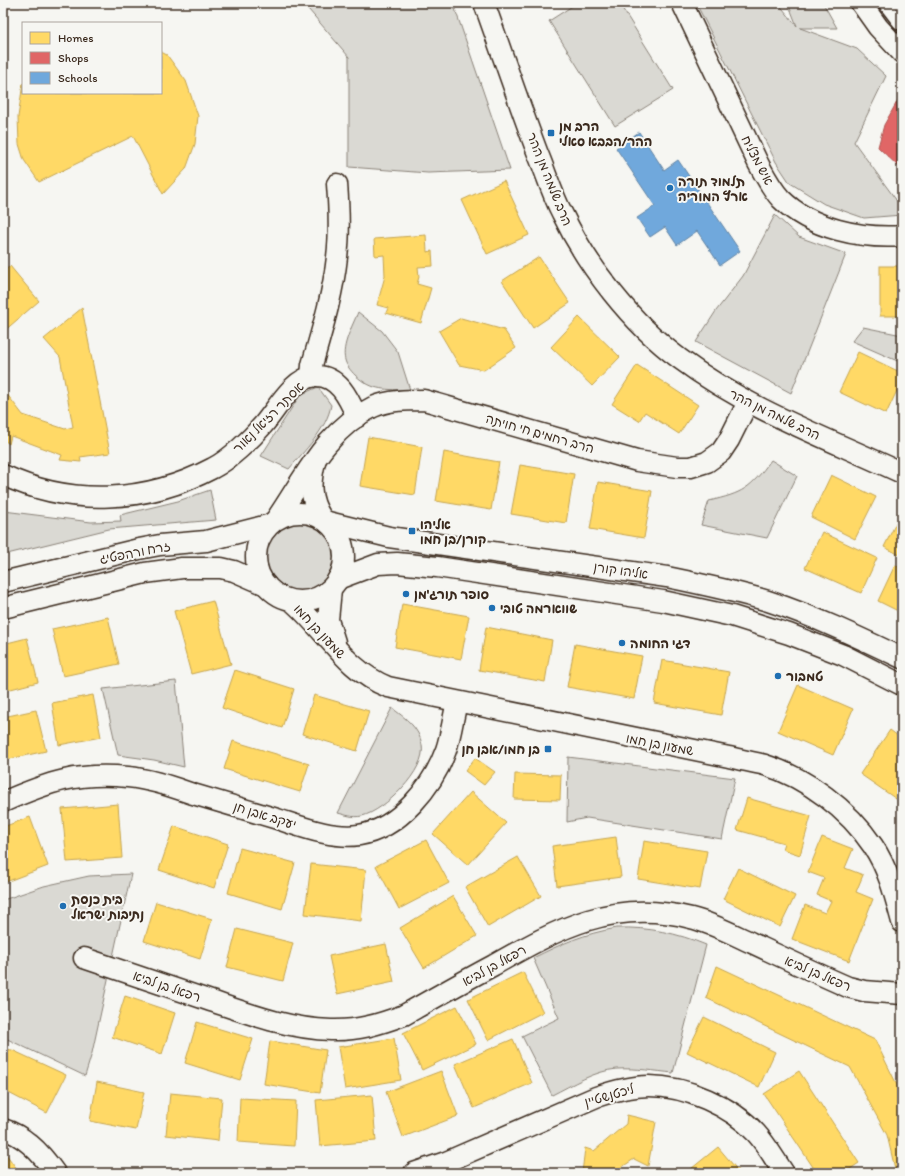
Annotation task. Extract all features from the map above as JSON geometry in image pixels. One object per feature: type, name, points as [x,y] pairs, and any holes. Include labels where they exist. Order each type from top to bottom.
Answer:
[{"type":"street","name":"הרב שלמה מן ההר","points":[[484,3],[561,212],[586,254],[629,312],[655,339],[679,359],[707,378],[748,402],[902,473]]},
{"type":"street","name":"איש מצליח","points":[[682,3],[758,163],[769,184],[782,200],[800,214],[846,233],[886,237],[902,236]]},
{"type":"street","points":[[861,3],[878,27],[902,53]]},
{"type":"street","points":[[889,3],[902,20]]},
{"type":"street","points":[[311,377],[312,365],[332,287],[337,258],[339,225],[337,184]]},
{"type":"street","name":"אסתר רזיאל נאור","points":[[3,475],[30,485],[71,495],[122,497],[155,490],[214,468],[240,448],[262,426],[301,380],[311,377],[326,377],[338,384],[358,417]]},
{"type":"street","name":"הרב רחמים חי חויתה","points":[[317,456],[338,432],[374,406],[402,400],[424,400],[637,462],[660,466],[691,467],[707,462],[720,452],[729,440],[748,402]]},
{"type":"street","points":[[317,456],[311,481],[316,509],[337,531],[345,555],[343,568],[335,584],[313,600],[292,601],[282,598],[266,585],[259,574],[256,561],[256,548],[260,536],[272,522],[317,456]]},
{"type":"street","points":[[272,522],[291,512],[306,512],[325,520]]},
{"type":"street","name":"אליהו קורן","points":[[325,520],[389,536],[660,576],[708,585],[767,601],[797,612],[852,634],[902,658]]},
{"type":"street","name":"זרח ורהפטיג","points":[[3,582],[139,549],[160,545],[206,541],[272,522]]},
{"type":"street","name":"אליהו קורן","points":[[335,584],[378,564],[397,563],[437,567],[663,601],[732,616],[782,631],[843,655],[902,684]]},
{"type":"street","name":"זרח ורהפטיג","points":[[3,608],[145,573],[182,568],[221,568],[234,571],[266,585]]},
{"type":"street","name":"שמעון בן חמו","points":[[335,584],[328,620],[336,643],[348,662]]},
{"type":"street","name":"שמעון בן חמו","points":[[292,601],[308,616],[348,662],[374,682],[388,687],[729,757],[766,766],[792,776],[814,789],[836,805],[857,825],[874,847],[894,892],[902,922]]},
{"type":"street","name":"יעקב אבן חן","points":[[3,802],[46,784],[74,777],[100,775],[130,777],[159,784],[302,827],[345,835],[366,833],[386,825],[397,817],[410,806],[424,790],[446,750],[457,702]]},
{"type":"street","name":"רפאל בן לביא","points":[[84,958],[257,1017],[296,1026],[331,1030],[359,1028],[382,1023],[404,1015],[538,940],[565,927],[589,918],[612,914],[663,913],[691,918],[716,926],[848,987],[864,991],[902,994]]},
{"type":"street","name":"ליכטנשטיין","points":[[414,1173],[446,1162],[596,1097],[616,1090],[649,1086],[676,1089],[726,1110],[744,1122],[756,1134],[784,1173]]},
{"type":"street","points":[[3,1129],[26,1140],[45,1158],[55,1173]]},
{"type":"shaded area","points":[[303,3],[453,3],[510,170],[428,173],[349,167],[349,57]]},
{"type":"shaded area","points":[[577,3],[619,3],[673,90],[615,126],[549,21]]},
{"type":"shaded area","points":[[696,3],[778,3],[797,26],[788,3],[823,3],[837,28],[800,28],[857,49],[886,76],[854,142],[902,208],[902,215],[864,218],[824,204],[790,183],[776,162]]},
{"type":"shaded area","points":[[775,215],[799,237],[846,254],[791,393],[696,342],[716,311],[743,276]]},
{"type":"shaded area","points":[[358,312],[382,331],[398,352],[410,390],[374,387],[362,380],[350,370],[344,354],[348,336]]},
{"type":"shaded area","points":[[863,327],[902,335],[902,363],[852,341]]},
{"type":"shaded area","points":[[318,387],[331,405],[325,423],[308,447],[289,469],[261,456],[300,395]]},
{"type":"shaded area","points":[[771,460],[797,476],[767,538],[701,525],[709,501],[730,495],[745,488],[757,478]]},
{"type":"shaded area","points":[[210,490],[216,520],[109,529],[3,555],[4,511],[91,522],[121,521],[120,515],[178,501]]},
{"type":"shaded area","points":[[293,521],[307,521],[314,523],[326,531],[334,543],[336,557],[334,571],[326,583],[314,591],[307,593],[293,593],[286,591],[274,583],[266,571],[264,564],[264,550],[266,543],[274,531],[286,523]]},
{"type":"shaded area","points":[[176,681],[184,767],[154,760],[118,755],[103,689]]},
{"type":"shaded area","points":[[392,708],[402,715],[418,733],[422,745],[422,755],[418,766],[411,777],[392,798],[371,813],[356,817],[338,813]]},
{"type":"shaded area","points":[[568,757],[735,778],[722,839],[587,818],[567,822]]},
{"type":"shaded area","points":[[131,874],[92,1053],[85,1076],[3,1037],[3,900],[44,886],[89,876]]},
{"type":"shaded area","points":[[617,928],[663,932],[684,937],[706,945],[673,1073],[631,1069],[608,1070],[583,1079],[552,1095],[522,1036],[559,1018],[533,958],[574,940],[594,933]]},
{"type":"building: Homes","points":[[162,52],[167,55],[186,81],[198,116],[195,144],[186,169],[163,194],[133,136],[39,182],[24,160],[19,144],[18,117],[22,90],[22,94],[162,94]]},
{"type":"building: Homes","points":[[504,181],[529,235],[487,254],[462,200]]},
{"type":"building: Homes","points":[[426,235],[427,252],[432,251],[433,266],[418,267],[419,277],[417,284],[431,288],[421,323],[386,313],[388,308],[377,305],[385,276],[384,255],[375,256],[374,239]]},
{"type":"building: Homes","points":[[539,257],[570,303],[533,328],[502,281]]},
{"type":"building: Homes","points":[[10,266],[39,301],[3,332],[3,272]]},
{"type":"building: Homes","points":[[880,266],[902,266],[902,316],[880,316]]},
{"type":"building: Homes","points":[[82,308],[110,453],[80,457],[81,462],[60,460],[62,455],[11,436],[9,444],[3,439],[3,389],[23,415],[65,429],[73,427],[60,357],[44,339]]},
{"type":"building: Homes","points":[[579,317],[620,357],[592,386],[551,347]]},
{"type":"building: Homes","points":[[461,318],[504,330],[516,348],[484,370],[459,365],[439,331]]},
{"type":"building: Homes","points":[[858,352],[902,373],[902,380],[886,414],[839,392]]},
{"type":"building: Homes","points":[[637,365],[698,405],[679,434],[645,412],[639,421],[612,404]]},
{"type":"building: Homes","points":[[368,437],[422,447],[415,495],[360,486]]},
{"type":"building: Homes","points":[[444,452],[499,462],[491,510],[436,501]]},
{"type":"building: Homes","points":[[520,465],[574,474],[566,523],[511,514]]},
{"type":"building: Homes","points":[[831,475],[876,497],[855,539],[811,517]]},
{"type":"building: Homes","points":[[598,482],[652,491],[644,538],[590,529]]},
{"type":"building: Homes","points":[[902,511],[902,556],[884,547]]},
{"type":"building: Homes","points":[[822,532],[877,558],[861,593],[805,568]]},
{"type":"building: Homes","points":[[895,565],[902,568],[902,613],[878,601]]},
{"type":"building: Homes","points":[[213,601],[231,664],[191,674],[174,611]]},
{"type":"building: Homes","points":[[402,604],[469,616],[461,659],[395,647]]},
{"type":"building: Homes","points":[[108,617],[119,664],[63,676],[52,629]]},
{"type":"building: Homes","points":[[486,627],[552,640],[545,682],[479,670]]},
{"type":"building: Homes","points":[[27,638],[38,682],[3,691],[3,644]]},
{"type":"building: Homes","points":[[575,644],[642,656],[634,699],[567,687]]},
{"type":"building: Homes","points":[[662,660],[729,672],[721,715],[654,703]]},
{"type":"building: Homes","points":[[235,670],[294,689],[282,728],[222,708]]},
{"type":"building: Homes","points":[[798,685],[853,709],[833,755],[778,731]]},
{"type":"building: Homes","points":[[93,695],[101,737],[59,745],[52,703]]},
{"type":"building: Homes","points":[[314,695],[369,711],[357,751],[302,734]]},
{"type":"building: Homes","points":[[36,710],[46,751],[5,760],[3,752],[3,717]]},
{"type":"building: Homes","points":[[890,730],[902,739],[902,803],[860,774]]},
{"type":"building: Homes","points":[[233,741],[309,764],[300,792],[224,769]]},
{"type":"building: Homes","points":[[475,758],[495,772],[484,785],[465,771]]},
{"type":"building: Homes","points":[[515,774],[561,775],[560,800],[514,799]]},
{"type":"building: Homes","points":[[471,792],[506,823],[468,865],[433,834]]},
{"type":"building: Homes","points":[[747,798],[811,816],[800,855],[782,849],[784,843],[737,830]]},
{"type":"building: Homes","points":[[118,804],[122,858],[67,862],[62,809]]},
{"type":"building: Homes","points":[[30,817],[48,866],[3,883],[3,827]]},
{"type":"building: Homes","points":[[174,826],[228,844],[214,888],[159,870]]},
{"type":"building: Homes","points":[[616,837],[621,877],[557,886],[552,846]]},
{"type":"building: Homes","points":[[822,837],[853,849],[845,868],[863,875],[856,892],[873,899],[849,961],[792,939],[805,905],[825,913],[831,901],[817,895],[824,878],[808,872]]},
{"type":"building: Homes","points":[[426,840],[449,883],[399,909],[376,866]]},
{"type":"building: Homes","points":[[644,841],[707,851],[700,889],[638,879]]},
{"type":"building: Homes","points":[[240,848],[295,863],[282,909],[228,893]]},
{"type":"building: Homes","points":[[518,857],[541,896],[488,927],[465,887]]},
{"type":"building: Homes","points":[[311,864],[366,870],[361,921],[305,914]]},
{"type":"building: Homes","points":[[738,868],[795,896],[780,927],[723,899]]},
{"type":"building: Homes","points":[[453,896],[477,936],[424,968],[400,928]]},
{"type":"building: Homes","points":[[156,902],[212,919],[200,959],[144,941]]},
{"type":"building: Homes","points":[[237,929],[293,943],[283,981],[227,967]]},
{"type":"building: Homes","points":[[386,944],[394,982],[337,994],[329,956]]},
{"type":"building: Homes","points":[[717,966],[875,1040],[902,1095],[902,1173],[896,1173],[887,1135],[850,1067],[706,998]]},
{"type":"building: Homes","points":[[523,972],[543,1012],[488,1040],[468,999]]},
{"type":"building: Homes","points":[[125,996],[175,1013],[162,1054],[112,1037]]},
{"type":"building: Homes","points":[[457,1006],[476,1044],[422,1070],[403,1033]]},
{"type":"building: Homes","points":[[704,1017],[775,1052],[759,1087],[687,1052]]},
{"type":"building: Homes","points":[[197,1022],[253,1039],[240,1080],[185,1063]]},
{"type":"building: Homes","points":[[394,1038],[401,1080],[345,1089],[338,1047]]},
{"type":"building: Homes","points":[[513,1039],[532,1083],[474,1108],[455,1064]]},
{"type":"building: Homes","points":[[270,1041],[326,1050],[320,1093],[264,1084]]},
{"type":"building: Homes","points":[[3,1049],[12,1050],[66,1075],[47,1113],[3,1090]]},
{"type":"building: Homes","points":[[441,1071],[458,1116],[403,1137],[386,1092]]},
{"type":"building: Homes","points":[[799,1071],[859,1163],[844,1173],[817,1173],[764,1094]]},
{"type":"building: Homes","points":[[97,1082],[144,1092],[136,1130],[90,1121]]},
{"type":"building: Homes","points":[[170,1093],[222,1098],[218,1141],[166,1135]]},
{"type":"building: Homes","points":[[372,1095],[376,1141],[320,1146],[316,1100]]},
{"type":"building: Homes","points":[[240,1098],[296,1101],[294,1146],[238,1142]]},
{"type":"building: Homes","points":[[627,1115],[656,1122],[648,1166],[634,1159],[613,1173],[582,1173],[585,1148],[594,1151],[626,1124]]},
{"type":"building: Homes","points":[[718,1147],[740,1173],[686,1173]]},
{"type":"building: Homes","points":[[3,1150],[20,1173],[3,1173]]},
{"type":"building: Shops","points":[[902,93],[902,170],[878,147],[884,125]]},
{"type":"building: Schools","name":"תלמוד תורה ארץ המוריה","points":[[639,132],[664,170],[678,160],[740,251],[720,265],[697,231],[677,245],[665,227],[650,237],[637,218],[655,206],[616,148]]},
{"type":"place","name":"הרב מן ההר/הבבא סאלי","points":[[551,133]]},
{"type":"place","name":"תלמוד תורה ארץ המוריה","points":[[670,188]]},
{"type":"place","name":"אליהו קורן/בן חמו","points":[[412,531]]},
{"type":"place","name":"סופר תורג'מן","points":[[406,594]]},
{"type":"place","name":"שווארמה טובי","points":[[492,608]]},
{"type":"place","name":"דגי החומה","points":[[622,643]]},
{"type":"place","name":"טמבור","points":[[778,676]]},
{"type":"place","name":"בן חמו/אבן חן","points":[[548,749]]},
{"type":"place","name":"בית כנסת נתיבות ישראל","points":[[63,906]]}]
